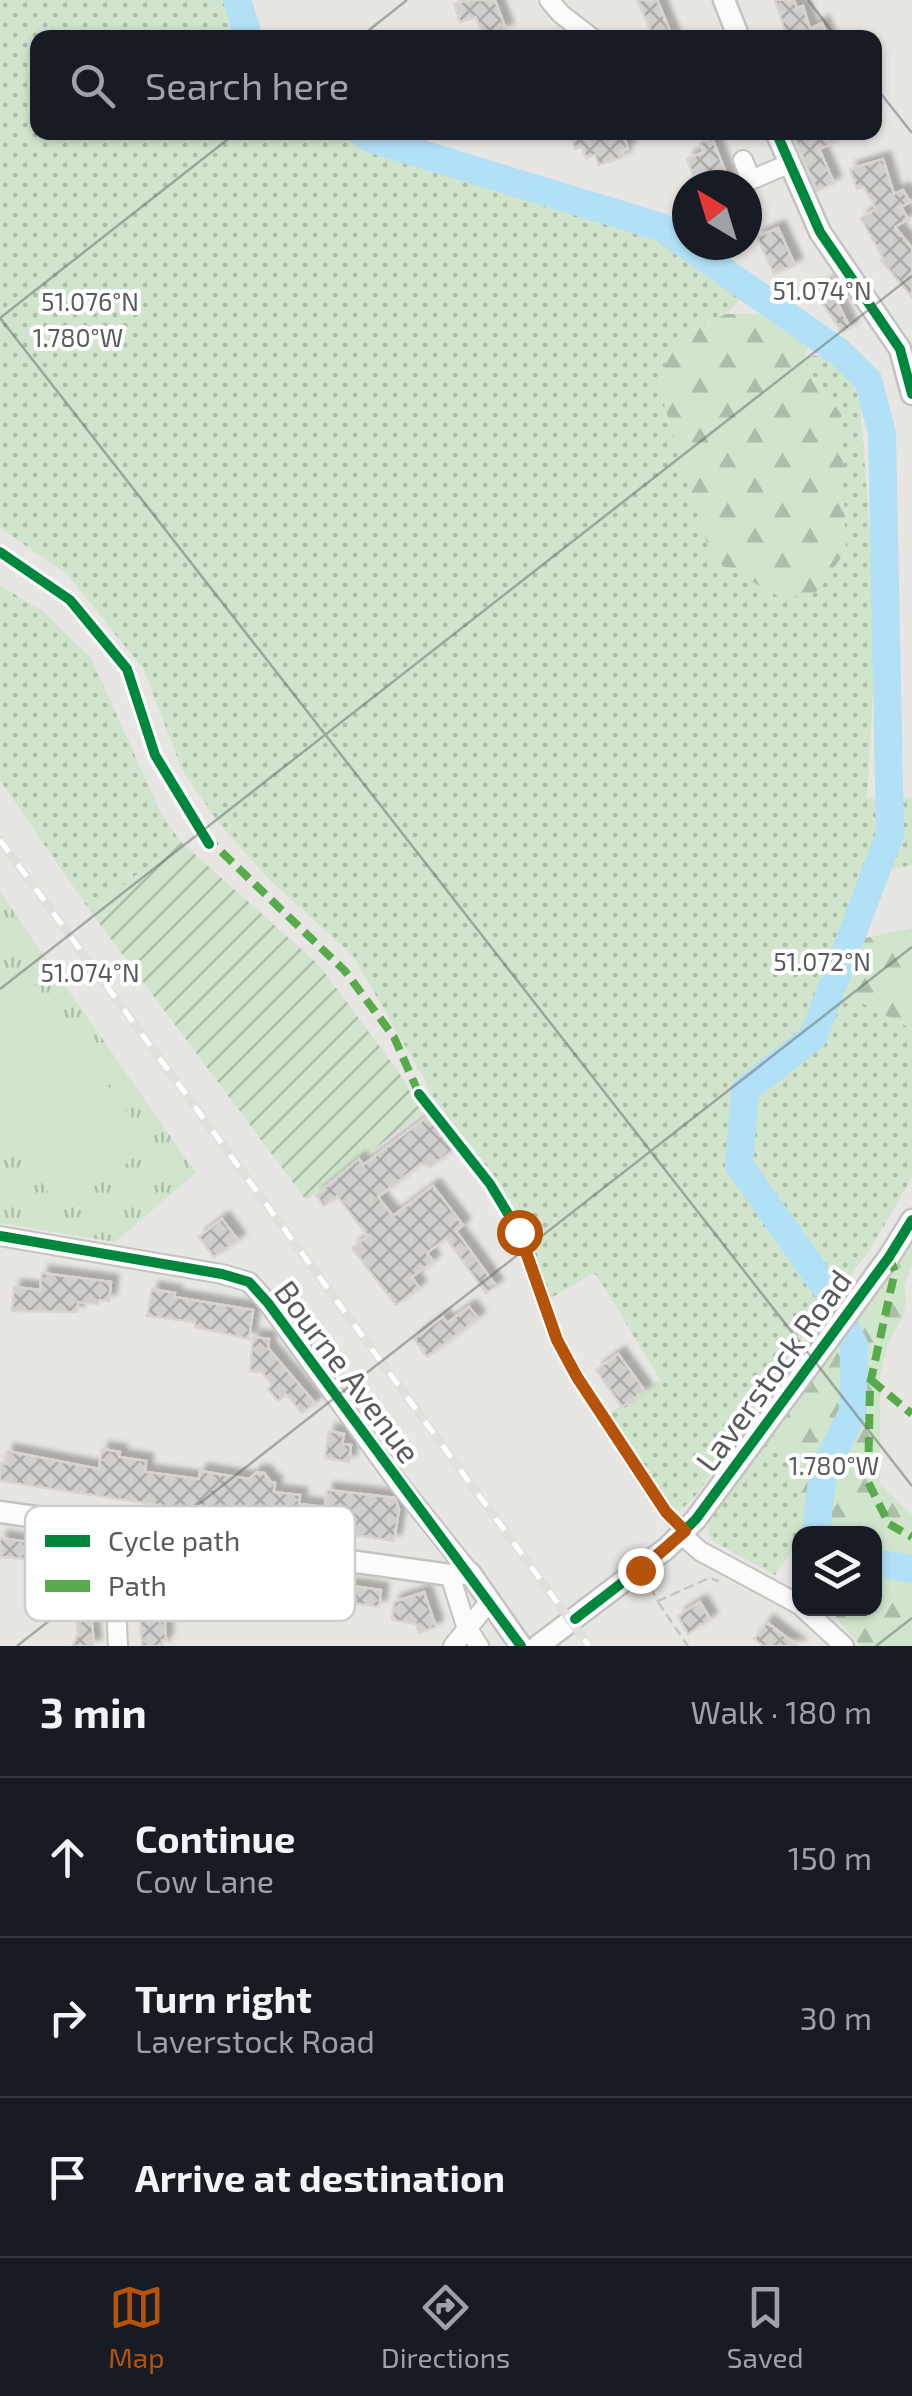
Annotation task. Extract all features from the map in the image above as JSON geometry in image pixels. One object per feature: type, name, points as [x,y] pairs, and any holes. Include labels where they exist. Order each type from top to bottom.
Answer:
[{"type":"street","points":[[550,0],[582,30]]},
{"type":"street","points":[[724,0],[736,30]]},
{"type":"street","points":[[779,140],[820,232],[910,365],[912,394]]},
{"type":"street","points":[[742,160],[754,187],[788,164]]},
{"type":"street","name":"Laverstock Road","points":[[538,1646],[684,1533],[836,1330],[912,1220]]},
{"type":"street","name":"Bourne Avenue","points":[[0,1236],[249,1282],[399,1484],[460,1574],[490,1600],[521,1646]]},
{"type":"street","points":[[0,1512],[25,1516]]},
{"type":"street","points":[[684,1533],[700,1551],[792,1602]]},
{"type":"street","points":[[355,1560],[460,1574],[466,1626],[480,1646]]},
{"type":"street","points":[[453,1646],[490,1600]]},
{"type":"street","points":[[811,1616],[844,1646]]},
{"type":"street","points":[[117,1621],[118,1646]]},
{"type":"lane","points":[[419,1094],[490,1184],[519,1232],[557,1340],[577,1377],[684,1533]]},
{"type":"path","points":[[640,1570],[688,1646]]},
{"type":"path","points":[[658,1600],[709,1578],[725,1584]]},
{"type":"green space","points":[[0,0],[243,0],[254,30],[30,30],[30,140],[409,140],[415,144],[407,160],[655,239],[672,251],[672,260],[686,260],[741,298],[726,314],[691,330],[841,414],[808,369],[804,356],[832,355],[852,381],[860,402],[877,624],[867,799],[912,797],[912,865],[887,870],[841,991],[912,1029],[912,1177],[870,1250],[783,1364],[698,1493],[680,1511],[672,1507],[610,1413],[660,1379],[595,1273],[551,1298],[519,1216],[482,1160],[431,1096],[353,956],[271,881],[220,825],[182,770],[144,670],[67,574],[0,528]]},
{"type":"green space","points":[[726,314],[765,314],[811,341],[804,356],[808,369],[841,414],[846,551],[816,592],[783,599],[712,559],[660,391],[669,351],[691,330]]},
{"type":"green space","points":[[0,586],[42,610],[91,658],[162,815],[180,841],[90,911],[0,780]]},
{"type":"green space","points":[[180,841],[319,965],[398,1071],[422,1113],[306,1200],[90,911]]},
{"type":"green space","points":[[0,892],[196,1173],[115,1242],[0,1223]]},
{"type":"green space","points":[[912,928],[912,1029],[841,992],[861,939]]},
{"type":"green space","points":[[36,985],[151,1146],[61,1210],[0,1124],[0,1010]]},
{"type":"green space","points":[[912,1239],[903,1317],[889,1341],[880,1375],[880,1484],[912,1515],[912,1646],[861,1646],[835,1616],[882,1616],[882,1526],[807,1526],[789,1456],[772,1433]]},
{"type":"green space","points":[[772,1433],[789,1456],[807,1526],[792,1526],[792,1552],[775,1575],[711,1540],[709,1520]]},
{"type":"building","points":[[495,0],[506,30],[481,30],[476,17],[460,22],[454,4]]},
{"type":"building","points":[[637,0],[657,0],[670,30],[650,30]]},
{"type":"building","points":[[775,0],[794,0],[797,8],[803,6],[810,29],[822,23],[825,30],[784,30]]},
{"type":"building","points":[[572,140],[625,140],[628,149],[622,151],[624,157],[599,165],[595,155],[586,158],[582,147],[575,149]]},
{"type":"building","points":[[713,140],[725,170],[691,170],[687,159],[704,152],[700,143]]},
{"type":"building","points":[[795,140],[834,143],[819,149],[834,183],[817,191]]},
{"type":"building","points":[[883,159],[894,194],[903,190],[910,202],[901,207],[908,219],[895,227],[912,248],[912,297],[881,260],[861,218],[876,209],[864,187],[857,189],[850,169]]},
{"type":"building","points":[[778,228],[795,265],[774,274],[762,248],[762,235]]},
{"type":"building","points":[[828,284],[850,328],[842,332],[814,291]]},
{"type":"building","points":[[427,1117],[453,1150],[430,1167],[422,1163],[378,1197],[393,1216],[433,1186],[463,1225],[456,1231],[496,1286],[486,1293],[446,1238],[427,1253],[433,1261],[412,1277],[419,1288],[396,1305],[352,1248],[368,1236],[337,1196],[324,1206],[316,1195],[359,1159],[363,1165]]},
{"type":"building","points":[[222,1219],[238,1240],[214,1257],[199,1237]]},
{"type":"building","points":[[42,1273],[111,1282],[109,1301],[78,1302],[77,1312],[12,1311],[14,1287],[40,1290]]},
{"type":"building","points":[[152,1289],[175,1293],[174,1297],[253,1310],[249,1339],[195,1327],[195,1322],[147,1316]]},
{"type":"building","points":[[469,1307],[478,1318],[427,1357],[414,1339],[443,1317],[447,1323]]},
{"type":"building","points":[[253,1337],[269,1339],[268,1348],[315,1403],[302,1413],[286,1394],[278,1401],[262,1372],[250,1371]]},
{"type":"building","points":[[618,1354],[645,1391],[622,1407],[596,1370]]},
{"type":"building","points":[[329,1431],[344,1434],[342,1444],[351,1445],[349,1462],[325,1458]]},
{"type":"building","points":[[102,1449],[120,1452],[119,1457],[146,1461],[145,1472],[199,1479],[200,1471],[249,1479],[257,1472],[264,1473],[275,1483],[274,1492],[300,1495],[299,1504],[316,1506],[164,1506],[0,1481],[0,1463],[6,1464],[7,1451],[99,1469]]},
{"type":"building","points":[[327,1490],[395,1498],[399,1509],[394,1541],[355,1535],[355,1506],[325,1506]]},
{"type":"building","points":[[0,1538],[25,1542],[25,1559],[0,1557]]},
{"type":"building","points":[[355,1586],[381,1590],[379,1607],[355,1603]]},
{"type":"building","points":[[424,1592],[436,1627],[419,1633],[416,1624],[392,1620],[394,1602]]},
{"type":"building","points":[[700,1602],[710,1619],[688,1634],[678,1616]]},
{"type":"building","points":[[77,1621],[92,1621],[94,1646],[72,1646],[78,1634]]},
{"type":"building","points":[[141,1621],[165,1621],[163,1646],[142,1646]]},
{"type":"building","points":[[767,1622],[798,1646],[763,1646],[754,1639]]},
{"type":"waterway","points":[[237,0],[246,30]]},
{"type":"waterway","points":[[376,140],[661,227],[839,352],[868,380],[882,433],[890,834],[813,1037],[745,1090],[739,1165],[828,1291],[854,1345],[853,1412],[823,1472],[816,1526]]},
{"type":"waterway","points":[[882,1564],[912,1569]]},
{"type":"railway","points":[[0,840],[589,1646]]},
{"type":"marked path","points":[[205,836],[345,971],[394,1037],[419,1094]]},
{"type":"marked path","points":[[889,1257],[895,1271],[870,1384],[868,1482],[889,1524],[912,1537]]},
{"type":"marked path","points":[[871,1380],[912,1414]]},
{"type":"cycle path","points":[[780,140],[820,232],[900,349],[912,394]]},
{"type":"cycle path","points":[[0,552],[70,600],[127,669],[155,755],[209,844]]},
{"type":"cycle path","points":[[419,1094],[490,1184],[519,1232],[557,1340],[577,1377],[666,1512],[685,1531]]},
{"type":"cycle path","points":[[575,1619],[667,1548],[696,1519],[889,1257],[912,1220]]},
{"type":"cycle path","points":[[0,1236],[249,1282],[521,1646]]},
{"type":"route","points":[[519,1232],[557,1340],[577,1377],[666,1512],[685,1531],[640,1570]]}]
